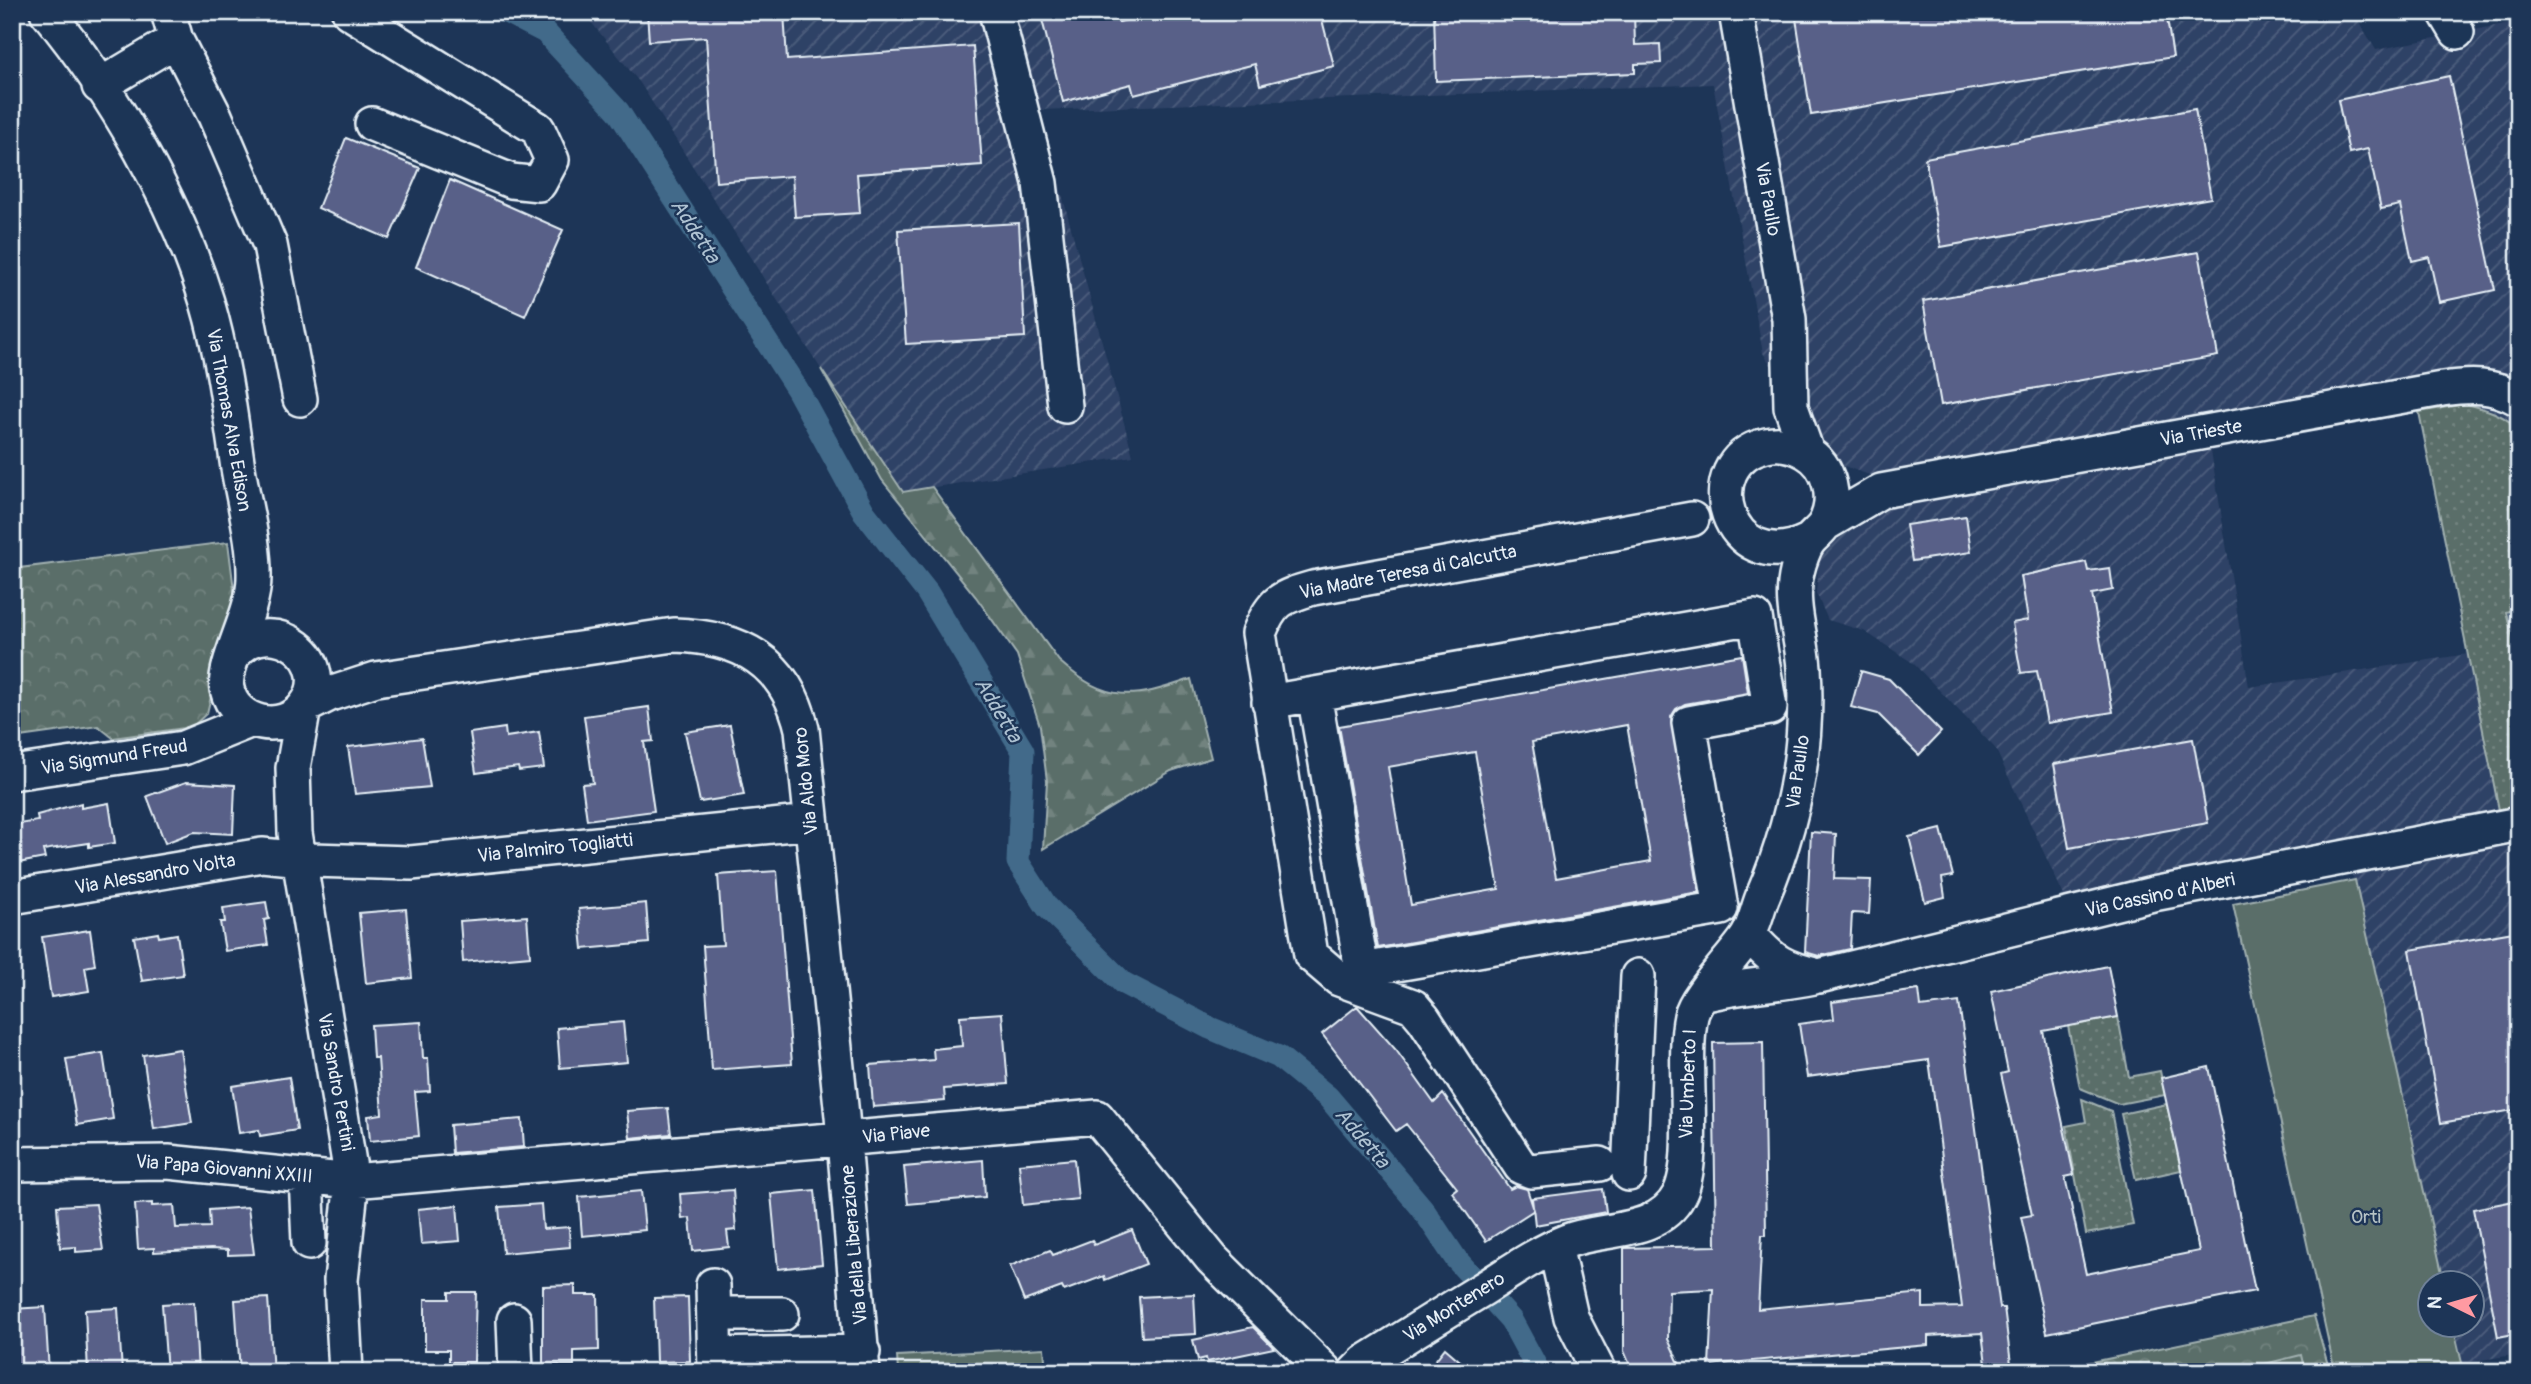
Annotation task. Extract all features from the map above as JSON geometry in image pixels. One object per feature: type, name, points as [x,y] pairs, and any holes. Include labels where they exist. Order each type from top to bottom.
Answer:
[{"type":"street","name":"Via Thomas Alva Edison","points":[[47,12],[99,86],[148,168],[190,256],[206,301],[223,369],[255,576],[271,614],[310,662],[314,678],[313,691],[304,707]]},
{"type":"street","points":[[349,12],[538,129],[552,160],[540,184],[511,181],[372,124]]},
{"type":"street","points":[[996,12],[1040,183],[1065,406]]},
{"type":"street","name":"Via Paullo","points":[[1736,12],[1789,319],[1791,407],[1832,495],[1797,572],[1794,603],[1803,648],[1806,692],[1802,763],[1791,822],[1749,934]]},
{"type":"street","points":[[99,86],[172,26],[215,117],[270,246],[300,399]]},
{"type":"street","name":"Via Trieste","points":[[1816,533],[1881,491],[2442,389],[2476,385],[2501,389],[2519,399]]},
{"type":"street","name":"Via Paullo","points":[[1790,388],[1761,446],[1735,465],[1727,480],[1725,496],[1726,512],[1739,534],[1777,574],[1794,603]]},
{"type":"street","points":[[1761,446],[1777,443],[1815,459]]},
{"type":"street","name":"Via Trieste","points":[[1815,459],[1843,479],[1881,491]]},
{"type":"street","name":"Via Madre Teresa di Calcutta","points":[[1638,976],[1614,1169],[1531,1171],[1521,1167],[1413,1006],[1339,979],[1311,955],[1259,633],[1267,612],[1285,596],[1692,519],[1725,496]]},
{"type":"street","name":"Via Madre Teresa di Calcutta","points":[[1692,519],[1739,534]]},
{"type":"street","points":[[1739,534],[1760,548],[1776,551],[1793,549],[1816,533]]},
{"type":"street","name":"Via Thomas Alva Edison","points":[[255,576],[251,604],[236,652],[228,668],[227,690],[235,707],[258,722]]},
{"type":"street","points":[[1269,702],[1314,694],[1755,617],[1770,708],[1689,723],[1721,908],[1362,970],[1314,694]]},
{"type":"street","name":"Via Aldo Moro","points":[[376,679],[674,635],[723,640],[766,664],[784,682],[796,705],[802,729],[844,1139]]},
{"type":"street","points":[[236,652],[249,641],[274,636],[341,669],[376,679]]},
{"type":"street","points":[[258,722],[286,720],[330,694],[376,679]]},
{"type":"street","name":"Via Sandro Pertini","points":[[304,707],[296,745],[292,793],[298,857],[352,1181],[341,1280],[346,1372]]},
{"type":"street","name":"Via Sandro Pertini","points":[[258,722],[277,743],[292,793]]},
{"type":"street","name":"Via Sigmund Freud","points":[[12,773],[183,748],[258,722]]},
{"type":"street","name":"Via Palmiro Togliatti","points":[[298,857],[411,863],[811,822]]},
{"type":"street","name":"Via Cassino d'Alberi","points":[[1703,995],[1726,989],[1777,985],[2153,894],[2514,827]]},
{"type":"street","name":"Via Alessandro Volta","points":[[12,897],[262,855],[298,857]]},
{"type":"street","name":"Via Cassino d'Alberi","points":[[1749,934],[1773,961],[1787,969],[1819,975]]},
{"type":"street","name":"Via Umberto I","points":[[1555,1246],[1658,1217],[1671,1207],[1681,1193],[1686,1169],[1688,1033],[1691,1010],[1749,934]]},
{"type":"street","name":"Via Piave","points":[[352,1181],[1097,1117],[1212,1259],[1326,1372]]},
{"type":"street","name":"Via della Liberazione","points":[[804,1362],[792,1314],[713,1300],[715,1363],[863,1362],[844,1139]]},
{"type":"street","name":"Via Papa Giovanni XXIII","points":[[12,1164],[169,1162],[352,1181]]},
{"type":"street","points":[[306,1177],[309,1243]]},
{"type":"street","points":[[1555,1246],[1571,1317],[1599,1372]]},
{"type":"street","name":"Via Montenero","points":[[1355,1372],[1365,1362],[1441,1314],[1555,1246]]},
{"type":"street","points":[[514,1320],[516,1372]]},
{"type":"shaded area","points":[[583,12],[2353,12],[2376,50],[2519,21],[2519,431],[2512,423],[2465,404],[2211,451],[2249,687],[2468,654],[2499,810],[2519,806],[2519,1354],[2462,1363],[2456,1338],[2486,1338],[2486,1268],[2441,1268],[2346,846],[2066,900],[1995,748],[1913,663],[1864,631],[1828,620],[1816,593],[1819,559],[1830,536],[1881,479],[1835,463],[1819,447],[1808,422],[1763,353],[1713,84],[1039,110],[1133,456],[903,492],[821,369],[640,83]]},
{"type":"green space","points":[[821,369],[903,492],[932,487],[1059,661],[1092,685],[1122,694],[1153,691],[1191,679],[1211,758],[1171,771],[1043,849],[1047,781],[1040,726],[1017,655],[976,597],[882,480]]},
{"type":"green space","points":[[2465,404],[2501,416],[2519,431],[2519,608],[2506,612],[2519,660],[2519,806],[2499,810],[2419,412]]},
{"type":"green space","points":[[228,542],[235,598],[207,713],[192,727],[113,738],[98,726],[12,738],[12,569]]},
{"type":"green space","name":"Orti","points":[[2355,880],[2441,1268],[2416,1268],[2416,1338],[2456,1338],[2462,1363],[2414,1372],[2335,1372],[2233,904]]},
{"type":"green space","points":[[2118,1017],[2129,1077],[2160,1071],[2165,1095],[2119,1104],[2080,1088],[2068,1026]]},
{"type":"green space","points":[[2082,1099],[2111,1111],[2133,1225],[2086,1234],[2066,1126],[2086,1122]]},
{"type":"green space","points":[[2167,1104],[2181,1170],[2136,1180],[2121,1114]]},
{"type":"green space","points":[[2314,1316],[2330,1372],[2044,1372]]},
{"type":"green space","points":[[1044,1348],[1046,1372],[898,1372],[897,1356]]},
{"type":"green space","points":[[2301,1355],[2305,1372],[2232,1372]]},
{"type":"building","points":[[647,12],[784,12],[787,60],[973,46],[982,165],[857,174],[860,213],[795,217],[792,176],[716,182],[706,37],[649,41]]},
{"type":"building","points":[[1040,12],[1116,12],[1119,22],[1157,12],[1320,12],[1334,66],[1260,85],[1255,64],[1134,95],[1131,84],[1063,102]]},
{"type":"building","points":[[1434,12],[1634,12],[1635,45],[1660,44],[1661,63],[1635,64],[1635,73],[1436,81]]},
{"type":"building","points":[[1795,12],[2166,12],[2173,57],[1811,115]]},
{"type":"building","points":[[2449,76],[2495,290],[2439,302],[2429,257],[2412,261],[2400,205],[2381,209],[2368,149],[2349,153],[2338,100]]},
{"type":"building","points":[[2195,109],[2211,198],[1941,247],[1925,158]]},
{"type":"building","points":[[346,138],[420,168],[389,239],[318,208]]},
{"type":"building","points":[[450,180],[563,230],[525,316],[416,267]]},
{"type":"building","points":[[1019,223],[1025,337],[906,344],[898,230]]},
{"type":"building","points":[[2199,252],[2218,356],[1941,405],[1923,301]]},
{"type":"building","points":[[1966,516],[1971,552],[1912,561],[1906,525]]},
{"type":"building","points":[[2086,562],[2088,571],[2110,568],[2113,590],[2092,594],[2113,712],[2047,723],[2037,671],[2021,673],[2012,623],[2028,620],[2021,576]]},
{"type":"building","points":[[1742,655],[1748,693],[1685,704],[1676,709],[1671,717],[1699,892],[1378,948],[1339,726]],"holes":[[[1627,725],[1651,861],[1556,878],[1532,742]],[[1475,752],[1499,889],[1411,905],[1388,767]]]},
{"type":"building","points":[[1861,671],[1889,679],[1941,732],[1919,755],[1878,714],[1851,707]]},
{"type":"building","points":[[649,707],[653,741],[644,742],[654,811],[587,820],[582,784],[593,783],[584,716]]},
{"type":"building","points":[[730,725],[744,795],[700,802],[685,732]]},
{"type":"building","points":[[505,728],[506,737],[539,732],[544,768],[519,771],[518,767],[476,773],[470,733]]},
{"type":"building","points":[[422,738],[430,787],[355,794],[348,747]]},
{"type":"building","points":[[2193,739],[2208,823],[2069,848],[2054,764]]},
{"type":"building","points":[[186,782],[235,785],[233,834],[194,832],[165,843],[147,796]]},
{"type":"building","points":[[81,803],[81,808],[109,803],[115,843],[89,847],[89,843],[43,850],[45,858],[18,863],[12,825],[38,821],[37,815]]},
{"type":"building","points":[[1941,829],[1953,876],[1942,878],[1945,897],[1925,902],[1909,837]]},
{"type":"building","points":[[1811,832],[1836,834],[1834,879],[1871,880],[1869,914],[1852,913],[1850,949],[1819,956],[1805,952]]},
{"type":"building","points":[[777,871],[792,1064],[712,1070],[703,946],[723,945],[718,875]]},
{"type":"building","points":[[266,902],[269,919],[264,920],[268,945],[225,951],[220,922],[225,922],[223,908]]},
{"type":"building","points":[[646,903],[649,943],[583,949],[579,909]]},
{"type":"building","points":[[406,909],[412,978],[366,983],[359,913]]},
{"type":"building","points":[[527,916],[530,956],[463,962],[460,921]]},
{"type":"building","points":[[90,930],[95,965],[85,967],[89,991],[51,997],[42,937]]},
{"type":"building","points":[[2519,931],[2519,1109],[2441,1123],[2410,950]]},
{"type":"building","points":[[158,933],[159,937],[177,934],[183,975],[142,981],[134,937]]},
{"type":"building","points":[[2108,966],[2118,1017],[2043,1031],[2074,1175],[2065,1177],[2086,1274],[2199,1251],[2161,1078],[2209,1067],[2255,1291],[2047,1333],[2021,1217],[2032,1215],[2001,1074],[2008,1072],[1991,991]]},
{"type":"building","points":[[1919,990],[1921,1007],[1959,1002],[2000,1308],[2004,1308],[2012,1372],[1987,1372],[1982,1333],[1928,1336],[1928,1345],[1709,1365],[1713,1289],[1669,1291],[1668,1339],[1683,1372],[1633,1372],[1624,1351],[1624,1248],[1716,1246],[1713,1043],[1763,1042],[1766,1235],[1762,1235],[1758,1309],[1923,1293],[1923,1308],[1962,1307],[1929,1060],[1807,1077],[1799,1024],[1834,1019],[1832,1002]]},
{"type":"building","points":[[1357,1006],[1396,1050],[1434,1103],[1443,1094],[1510,1189],[1516,1186],[1527,1189],[1534,1210],[1486,1241],[1452,1192],[1457,1188],[1406,1124],[1396,1131],[1322,1034]]},
{"type":"building","points":[[1002,1013],[1008,1084],[944,1089],[945,1101],[873,1107],[870,1065],[934,1060],[933,1049],[962,1046],[960,1016]]},
{"type":"building","points":[[421,1022],[423,1058],[428,1058],[430,1091],[415,1092],[419,1136],[370,1141],[368,1116],[382,1114],[378,1058],[373,1058],[371,1025]]},
{"type":"building","points":[[623,1022],[627,1062],[560,1068],[557,1028]]},
{"type":"building","points":[[180,1049],[192,1123],[154,1129],[143,1055]]},
{"type":"building","points":[[103,1053],[113,1119],[77,1125],[66,1059]]},
{"type":"building","points":[[289,1077],[297,1130],[260,1136],[259,1130],[239,1133],[232,1086]]},
{"type":"building","points":[[668,1108],[671,1134],[630,1138],[627,1111]]},
{"type":"building","points":[[522,1119],[524,1147],[452,1153],[450,1125]]},
{"type":"building","points":[[1074,1159],[1078,1199],[1023,1205],[1019,1164]]},
{"type":"building","points":[[983,1160],[985,1197],[908,1204],[904,1167]]},
{"type":"building","points":[[1603,1189],[1606,1212],[1535,1225],[1532,1198]]},
{"type":"building","points":[[733,1190],[736,1230],[727,1231],[729,1247],[693,1251],[690,1218],[682,1219],[680,1194]]},
{"type":"building","points":[[815,1190],[822,1264],[778,1269],[771,1194]]},
{"type":"building","points":[[641,1191],[645,1230],[582,1236],[579,1197]]},
{"type":"building","points":[[2519,1200],[2519,1333],[2498,1337],[2473,1209]]},
{"type":"building","points":[[152,1203],[152,1206],[174,1205],[176,1228],[210,1227],[209,1210],[248,1207],[254,1254],[228,1255],[228,1250],[211,1249],[154,1252],[154,1248],[138,1249],[135,1204]]},
{"type":"building","points":[[96,1204],[103,1250],[76,1252],[76,1247],[60,1248],[57,1206]]},
{"type":"building","points":[[541,1204],[543,1229],[569,1227],[570,1247],[503,1253],[499,1207]]},
{"type":"building","points":[[457,1205],[460,1241],[421,1244],[418,1209]]},
{"type":"building","points":[[1132,1230],[1146,1264],[1105,1280],[1104,1276],[1064,1291],[1062,1287],[1024,1301],[1010,1266],[1050,1250],[1053,1255],[1092,1240],[1094,1245]]},
{"type":"building","points":[[575,1285],[575,1295],[598,1295],[599,1350],[574,1351],[574,1365],[543,1365],[543,1286]]},
{"type":"building","points":[[449,1292],[476,1292],[474,1362],[449,1362],[449,1350],[425,1350],[425,1299],[449,1299]]},
{"type":"building","points":[[1194,1294],[1196,1334],[1142,1337],[1139,1297]]},
{"type":"building","points":[[688,1297],[690,1361],[656,1362],[654,1298]]},
{"type":"building","points":[[268,1298],[273,1372],[240,1372],[235,1300]]},
{"type":"building","points":[[194,1302],[198,1372],[167,1372],[162,1304]]},
{"type":"building","points":[[45,1307],[49,1372],[15,1372],[12,1309]]},
{"type":"building","points":[[118,1308],[122,1372],[88,1372],[85,1310]]},
{"type":"building","points":[[1253,1327],[1274,1348],[1207,1362],[1206,1358],[1198,1360],[1193,1340]]},
{"type":"building","points":[[1445,1348],[1473,1372],[1426,1372]]},
{"type":"waterway","name":"Addetta","points":[[506,12],[545,32],[618,111],[797,389],[864,512],[927,592],[1023,751],[1018,862],[1047,907],[1123,983],[1210,1028],[1279,1057],[1328,1097],[1422,1208],[1456,1259],[1511,1320],[1539,1372]]}]
